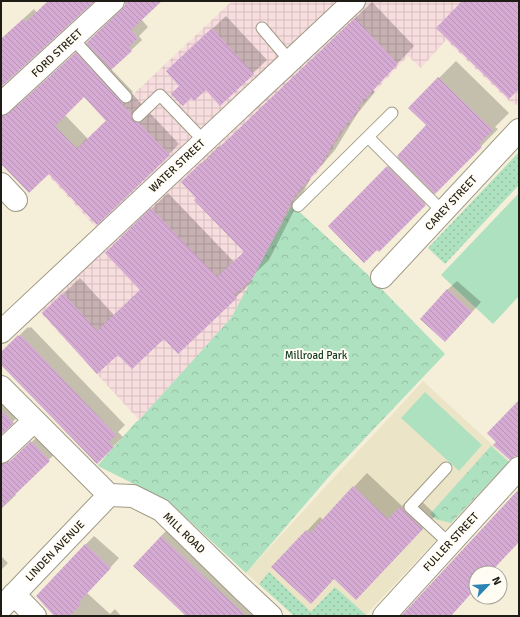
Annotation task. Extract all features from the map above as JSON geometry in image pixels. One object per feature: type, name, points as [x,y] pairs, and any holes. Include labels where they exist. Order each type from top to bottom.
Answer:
[{"type":"street","name":"FORD STREET","points":[[1,104],[112,1]]},
{"type":"street","name":"WATER STREET","points":[[1,332],[354,1]]},
{"type":"street","name":"CAREY STREET","points":[[382,277],[519,130]]},
{"type":"street","points":[[1,184],[16,200]]},
{"type":"street","points":[[1,387],[109,495]]},
{"type":"street","points":[[1,452],[34,421]]},
{"type":"street","name":"FULLER STREET","points":[[384,616],[519,468]]},
{"type":"street","name":"LINDEN AVENUE","points":[[8,601],[109,495]]},
{"type":"street","name":"MILL ROAD","points":[[109,495],[133,496],[161,510],[271,616]]},
{"type":"street","points":[[8,601],[35,616]]},
{"type":"lane","points":[[262,28],[290,61]]},
{"type":"lane","points":[[72,38],[126,96]]},
{"type":"lane","points":[[138,116],[160,95],[204,141]]},
{"type":"lane","points":[[298,206],[392,113]]},
{"type":"lane","points":[[368,137],[443,212]]},
{"type":"lane","points":[[446,468],[410,507],[450,544]]},
{"type":"shaded area","points":[[232,1],[519,1],[519,106],[509,101],[446,40],[421,68],[408,56],[360,107],[361,109],[342,133],[321,168],[296,197],[231,318],[139,420],[40,312],[111,244],[48,175]]},
{"type":"shaded area","points":[[423,381],[510,461],[365,616],[294,616],[246,573]]},
{"type":"green space","points":[[519,152],[519,185],[445,264],[428,248]]},
{"type":"green space","points":[[519,193],[519,296],[493,324],[441,275]]},
{"type":"green space","name":"Millroad Park","points":[[292,205],[367,274],[445,354],[333,472],[246,573],[168,501],[98,465],[231,318]]},
{"type":"green space","points":[[425,392],[482,445],[459,471],[401,418]]},
{"type":"green space","points":[[491,446],[509,462],[451,523],[435,519],[430,514]]},
{"type":"green space","points":[[269,572],[311,612],[335,587],[366,615],[294,616],[259,584]]},
{"type":"building","points":[[48,1],[95,1],[1,87],[1,39],[23,19],[26,22]]},
{"type":"building","points":[[125,1],[162,1],[131,30],[138,38],[129,47],[132,51],[111,70],[86,43],[121,10],[125,5]]},
{"type":"building","points":[[462,1],[519,1],[519,89],[509,99],[436,28]]},
{"type":"building","points":[[355,18],[398,64],[357,107],[359,109],[340,132],[319,168],[295,195],[253,278],[234,295],[237,298],[178,354],[164,339],[132,369],[118,355],[97,374],[42,313],[63,293],[97,331],[140,290],[105,253],[151,208],[217,277],[244,252],[194,200],[196,198],[181,182],[202,162],[203,163]]},
{"type":"building","points":[[212,28],[254,74],[220,106],[206,90],[194,101],[191,98],[183,106],[171,94],[179,86],[166,71]]},
{"type":"building","points":[[76,52],[123,103],[122,104],[131,114],[133,121],[139,123],[170,155],[97,225],[49,174],[29,193],[1,164],[1,116],[9,113]],"holes":[[[84,97],[106,121],[77,149],[55,126]]]},
{"type":"building","points":[[438,77],[493,130],[479,144],[482,147],[435,194],[397,156],[426,125],[408,108]]},
{"type":"building","points":[[387,166],[426,205],[379,252],[377,250],[364,263],[328,226]]},
{"type":"building","points":[[447,289],[472,312],[445,342],[420,319]]},
{"type":"building","points":[[18,335],[19,337],[21,335],[116,435],[109,442],[114,447],[97,464],[1,365],[1,352]]},
{"type":"building","points":[[519,400],[519,456],[515,456],[510,460],[493,445],[496,442],[487,433]]},
{"type":"building","points":[[1,410],[14,423],[1,435]]},
{"type":"building","points":[[31,441],[50,461],[1,508],[1,464],[10,461]]},
{"type":"building","points":[[353,486],[388,519],[400,507],[423,529],[356,600],[334,579],[311,604],[271,567],[306,530],[310,533]]},
{"type":"building","points":[[519,489],[519,542],[497,565],[468,565],[468,597],[451,616],[401,616]]},
{"type":"building","points":[[161,536],[246,616],[186,616],[133,566]]},
{"type":"building","points":[[85,544],[111,568],[79,602],[81,604],[70,616],[54,616],[36,596]]}]
